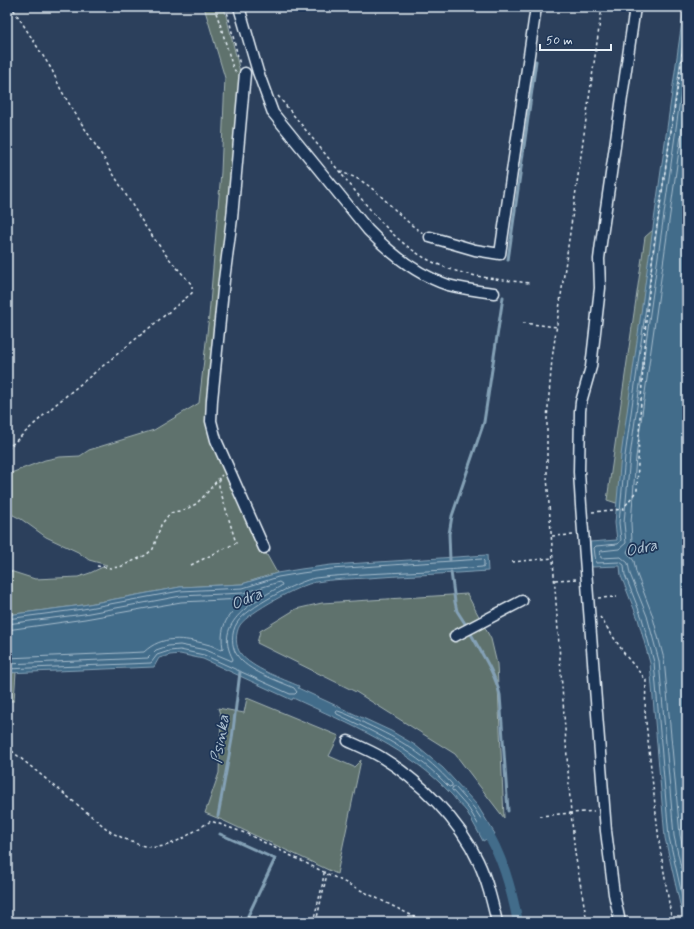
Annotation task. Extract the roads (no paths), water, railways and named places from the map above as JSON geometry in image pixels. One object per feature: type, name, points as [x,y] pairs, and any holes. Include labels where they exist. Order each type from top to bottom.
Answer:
[{"type":"lane","points":[[239,7],[258,72],[273,113],[368,230],[397,258],[432,278],[447,285],[494,293]]},
{"type":"lane","points":[[430,237],[475,250],[500,254],[536,7]]},
{"type":"lane","points":[[620,922],[614,894],[604,810],[579,465],[581,402],[590,367],[600,288],[599,254],[635,7]]},
{"type":"lane","points":[[245,73],[211,421],[216,440],[264,548]]},
{"type":"lane","points":[[455,636],[522,601]]},
{"type":"lane","points":[[348,741],[381,757],[415,782],[436,801],[459,828],[478,860],[491,894],[497,922]]},
{"type":"water","name":"Odra","points":[[684,7],[687,7],[687,922],[684,922],[665,838],[650,663],[638,619],[621,576],[620,566],[591,567],[590,542],[617,540],[615,523],[621,455]]},
{"type":"water","name":"Odra","points":[[487,555],[488,571],[335,580],[308,584],[275,600],[253,613],[240,625],[236,640],[241,654],[252,664],[299,686],[298,688],[391,731],[415,745],[443,768],[477,805],[495,834],[483,841],[467,812],[453,796],[418,764],[398,751],[358,728],[293,698],[292,700],[203,659],[180,654],[159,658],[154,667],[7,673],[7,615],[83,605],[180,587],[242,584],[277,573],[331,565]]},
{"type":"waterway","points":[[508,260],[536,61]]},
{"type":"waterway","points":[[450,560],[449,534],[452,516],[484,422],[503,297]]},
{"type":"waterway","points":[[451,572],[457,611],[466,625]]},
{"type":"waterway","points":[[471,634],[492,671],[500,695],[508,811]]},
{"type":"waterway","name":"Psinka","points":[[218,816],[232,739],[240,672]]},
{"type":"waterway","points":[[483,825],[501,859],[518,922]]},
{"type":"waterway","name":"Psinka","points":[[220,834],[275,859],[245,922]]}]
